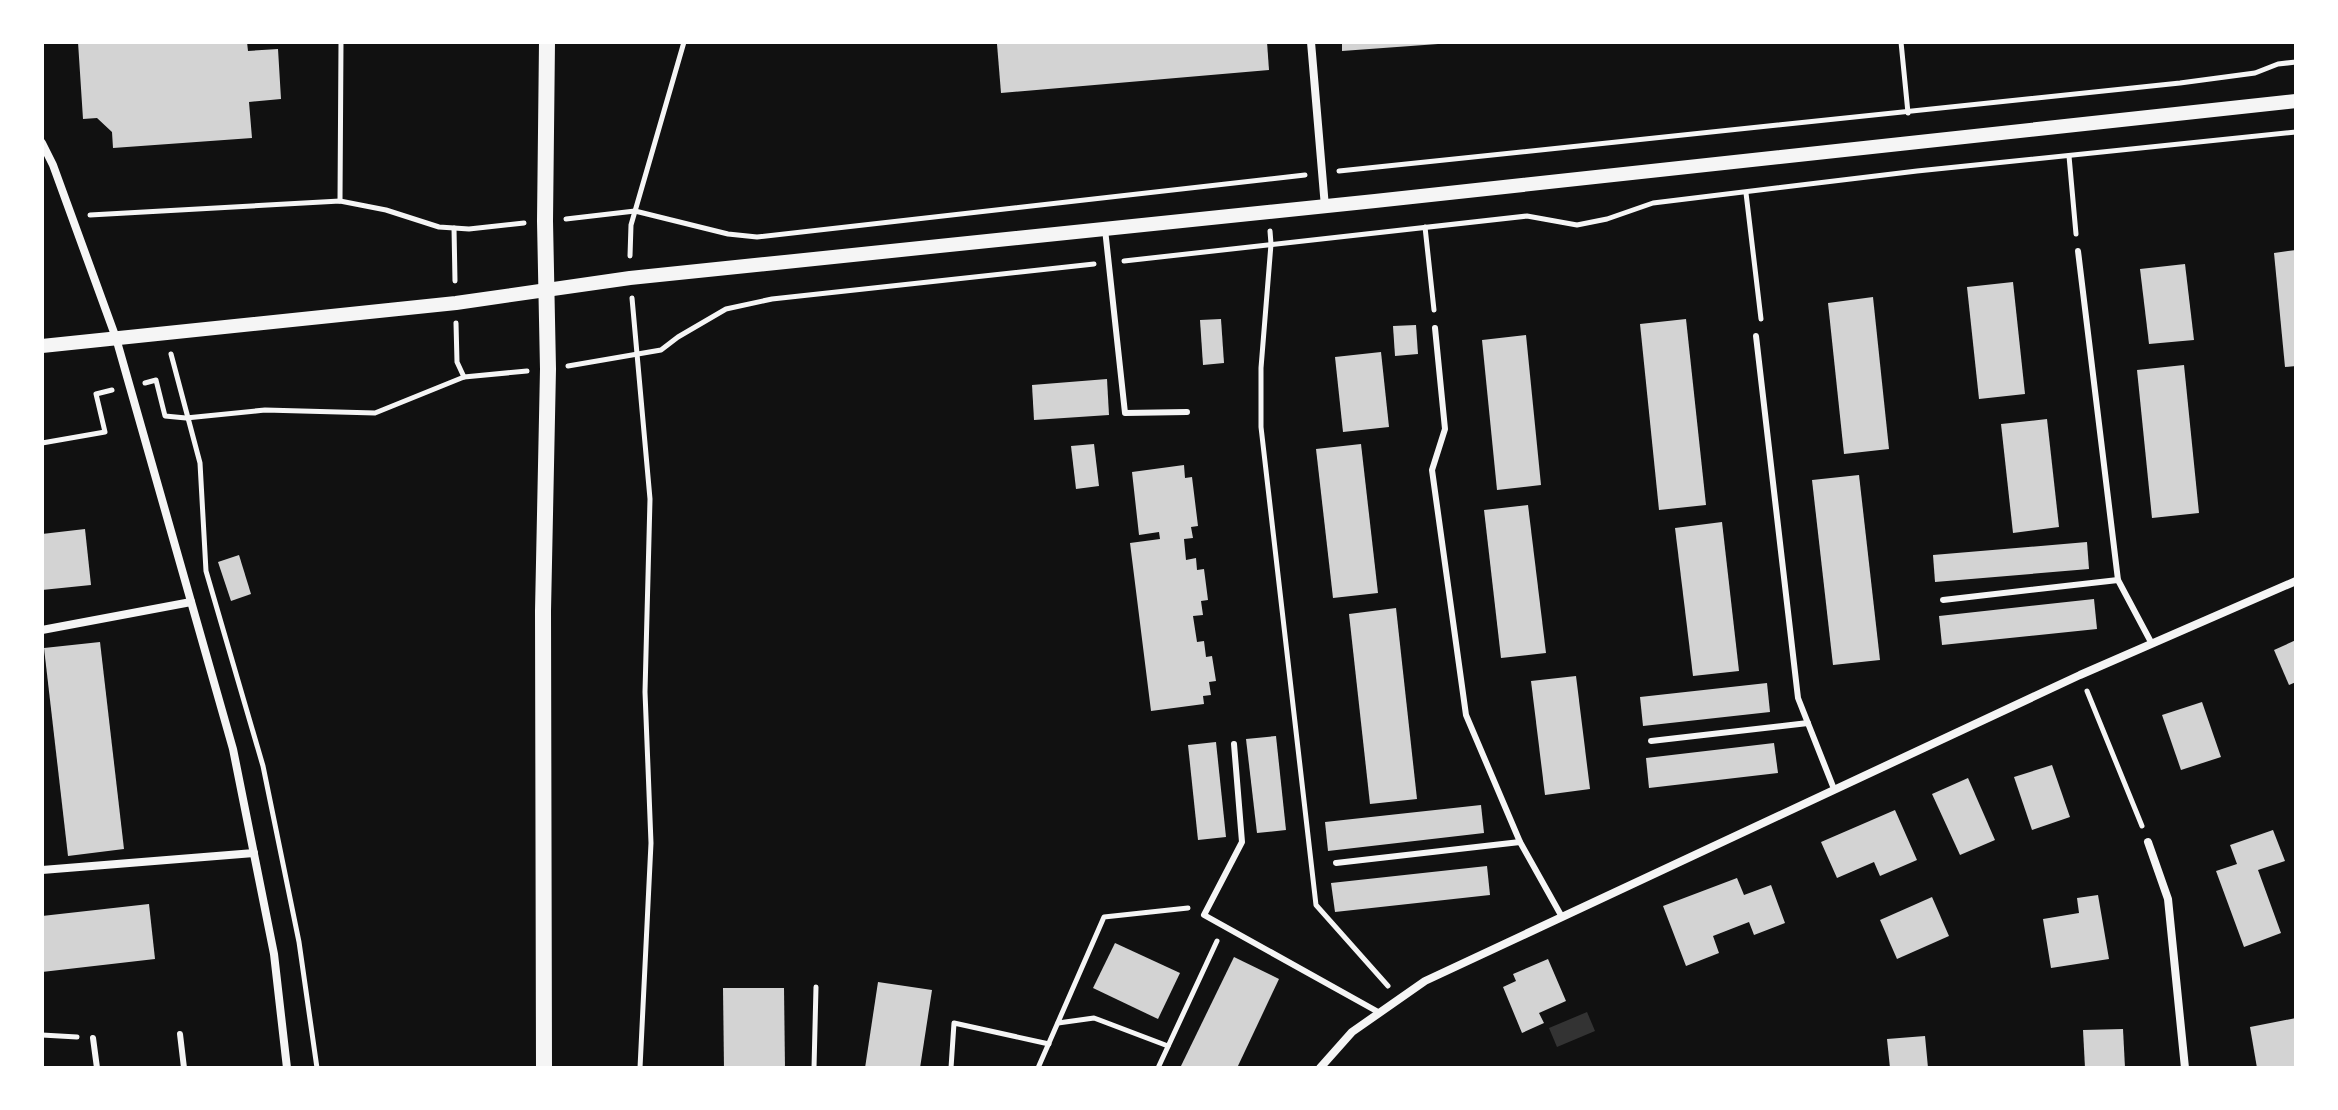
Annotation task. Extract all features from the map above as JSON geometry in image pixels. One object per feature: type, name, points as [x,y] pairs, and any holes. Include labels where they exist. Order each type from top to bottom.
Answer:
[{"type":"main road","points":[[544,1068],[547,42]]},
{"type":"street","points":[[1311,42],[1325,207]]},
{"type":"street","points":[[42,346],[456,303],[630,278],[1325,207],[2296,101]]},
{"type":"street","points":[[42,143],[53,165],[116,338],[233,749],[274,954],[287,1068]]},
{"type":"street","points":[[1320,1068],[1352,1032],[1425,981],[2080,675],[2296,581]]},
{"type":"street","points":[[42,630],[191,602]]},
{"type":"street","points":[[2148,842],[2168,899],[2185,1068]]},
{"type":"street","points":[[42,870],[254,853]]},
{"type":"lane","points":[[1105,229],[1125,413],[1187,412]]},
{"type":"lane","points":[[2078,251],[2118,580],[2152,644]]},
{"type":"lane","points":[[1435,328],[1445,429],[1432,470],[1466,715],[1520,842],[1562,917]]},
{"type":"lane","points":[[1756,336],[1798,698],[1834,789]]},
{"type":"lane","points":[[1943,600],[2118,580]]},
{"type":"lane","points":[[1651,741],[1808,723]]},
{"type":"lane","points":[[1234,744],[1242,842],[1204,915],[1380,1013]]},
{"type":"lane","points":[[1336,863],[1520,842]]},
{"type":"lane","points":[[180,1034],[184,1068]]},
{"type":"lane","points":[[93,1038],[97,1068]]},
{"type":"path","points":[[340,201],[341,42]]},
{"type":"path","points":[[640,1068],[651,843],[645,692],[650,499],[630,278],[631,225],[684,42]]},
{"type":"path","points":[[1901,42],[1917,171]]},
{"type":"path","points":[[71,219],[97,214],[340,201],[386,210],[439,227],[469,229],[635,211],[728,234],[757,237],[1322,173],[2180,83],[2255,73],[2278,64],[2296,62]]},
{"type":"path","points":[[42,443],[105,432],[96,394],[156,380],[165,416],[186,418],[265,410],[375,413],[464,377],[548,369],[661,350],[726,309],[772,299],[1527,216],[1577,225],[1607,219],[1653,203],[1917,171],[2296,132]]},
{"type":"path","points":[[2069,156],[2078,251]]},
{"type":"path","points":[[1746,193],[1761,318],[1756,336]]},
{"type":"path","points":[[1425,227],[1435,328]]},
{"type":"path","points":[[1271,244],[1261,368],[1261,427],[1316,905],[1400,999]]},
{"type":"path","points":[[166,333],[200,463],[206,571],[263,766],[299,942],[317,1068]]},
{"type":"path","points":[[2080,675],[2148,842]]},
{"type":"path","points":[[1038,1068],[1104,917],[1209,906]]},
{"type":"path","points":[[1158,1068],[1224,926]]},
{"type":"path","points":[[814,1068],[816,987]]},
{"type":"path","points":[[1058,1023],[1094,1018],[1168,1046]]},
{"type":"path","points":[[951,1068],[954,1023],[1049,1044]]},
{"type":"path","points":[[42,1035],[93,1038]]},
{"type":"shaded area","points":[[1587,1012],[1595,1031],[1557,1047],[1549,1028]]},
{"type":"building","points":[[78,42],[247,42],[248,51],[278,49],[281,99],[249,102],[252,138],[113,148],[112,132],[97,118],[83,119]]},
{"type":"building","points":[[1267,42],[1269,70],[1001,93],[997,44]]},
{"type":"building","points":[[1342,42],[1438,42],[1438,44],[1342,51]]},
{"type":"building","points":[[2296,250],[2296,366],[2285,367],[2274,253]]},
{"type":"building","points":[[2185,264],[2194,340],[2149,344],[2140,269]]},
{"type":"building","points":[[2013,282],[2025,394],[1979,399],[1967,287]]},
{"type":"building","points":[[1873,297],[1889,449],[1844,454],[1828,303]]},
{"type":"building","points":[[1221,319],[1224,363],[1203,365],[1200,320]]},
{"type":"building","points":[[1686,319],[1706,505],[1659,510],[1640,324]]},
{"type":"building","points":[[1416,325],[1418,354],[1395,356],[1393,326]]},
{"type":"building","points":[[1526,335],[1541,485],[1497,490],[1482,340]]},
{"type":"building","points":[[1381,352],[1389,427],[1343,432],[1335,357]]},
{"type":"building","points":[[2184,365],[2199,513],[2152,518],[2137,370]]},
{"type":"building","points":[[1107,379],[1109,415],[1034,420],[1032,385]]},
{"type":"building","points":[[2047,419],[2059,527],[2013,533],[2001,424]]},
{"type":"building","points":[[1094,444],[1099,486],[1076,489],[1071,446]]},
{"type":"building","points":[[1361,444],[1378,593],[1333,598],[1316,449]]},
{"type":"building","points":[[1184,465],[1185,478],[1192,477],[1198,526],[1191,527],[1193,538],[1184,539],[1186,560],[1196,558],[1197,570],[1204,569],[1208,600],[1201,601],[1203,615],[1193,616],[1197,642],[1204,641],[1206,657],[1212,656],[1216,681],[1209,682],[1211,695],[1203,696],[1204,704],[1151,711],[1130,543],[1160,539],[1159,532],[1139,535],[1132,472]]},
{"type":"building","points":[[1859,475],[1880,660],[1833,665],[1812,480]]},
{"type":"building","points":[[1528,505],[1546,653],[1501,658],[1484,510]]},
{"type":"building","points":[[1722,522],[1739,671],[1693,676],[1675,528]]},
{"type":"building","points":[[85,529],[91,585],[42,590],[42,534]]},
{"type":"building","points":[[2087,542],[2089,569],[1935,582],[1933,555]]},
{"type":"building","points":[[239,555],[251,594],[231,601],[218,562]]},
{"type":"building","points":[[2094,599],[2097,629],[1942,645],[1939,616]]},
{"type":"building","points":[[1396,608],[1417,799],[1370,804],[1349,614]]},
{"type":"building","points":[[2296,640],[2296,682],[2289,685],[2274,650]]},
{"type":"building","points":[[100,642],[124,849],[68,856],[44,648]]},
{"type":"building","points":[[1576,676],[1590,789],[1545,795],[1531,681]]},
{"type":"building","points":[[1767,683],[1770,712],[1643,726],[1640,697]]},
{"type":"building","points":[[2202,702],[2221,757],[2181,770],[2162,715]]},
{"type":"building","points":[[1276,736],[1286,830],[1257,833],[1246,739]]},
{"type":"building","points":[[1216,742],[1226,837],[1198,840],[1188,745]]},
{"type":"building","points":[[1774,743],[1778,773],[1649,788],[1646,758]]},
{"type":"building","points":[[2052,765],[2070,817],[2032,830],[2014,777]]},
{"type":"building","points":[[1968,778],[1995,840],[1960,855],[1932,794]]},
{"type":"building","points":[[1481,805],[1484,833],[1328,851],[1325,822]]},
{"type":"building","points":[[1895,810],[1917,860],[1880,876],[1874,862],[1837,878],[1821,842]]},
{"type":"building","points":[[2273,830],[2285,861],[2258,870],[2281,933],[2244,947],[2216,871],[2237,864],[2230,845]]},
{"type":"building","points":[[1487,866],[1490,895],[1335,912],[1331,883]]},
{"type":"building","points":[[1737,878],[1744,895],[1771,885],[1785,923],[1754,935],[1749,922],[1713,936],[1719,953],[1686,966],[1663,906]]},
{"type":"building","points":[[2098,895],[2109,959],[2051,968],[2043,919],[2079,913],[2077,898]]},
{"type":"building","points":[[1932,897],[1949,936],[1897,959],[1880,920]]},
{"type":"building","points":[[149,904],[155,959],[42,972],[42,916]]},
{"type":"building","points":[[1115,943],[1180,973],[1158,1019],[1093,988]]},
{"type":"building","points":[[1234,957],[1279,979],[1237,1068],[1180,1068]]},
{"type":"building","points":[[1548,959],[1566,1001],[1539,1013],[1544,1023],[1522,1033],[1503,987],[1516,981],[1513,974]]},
{"type":"building","points":[[878,982],[932,990],[920,1068],[865,1068]]},
{"type":"building","points":[[723,988],[784,988],[785,1068],[724,1068]]},
{"type":"building","points":[[2296,1018],[2296,1068],[2257,1068],[2250,1027]]},
{"type":"building","points":[[2123,1029],[2125,1068],[2085,1068],[2083,1030]]},
{"type":"building","points":[[1925,1036],[1928,1068],[1890,1068],[1887,1039]]}]
